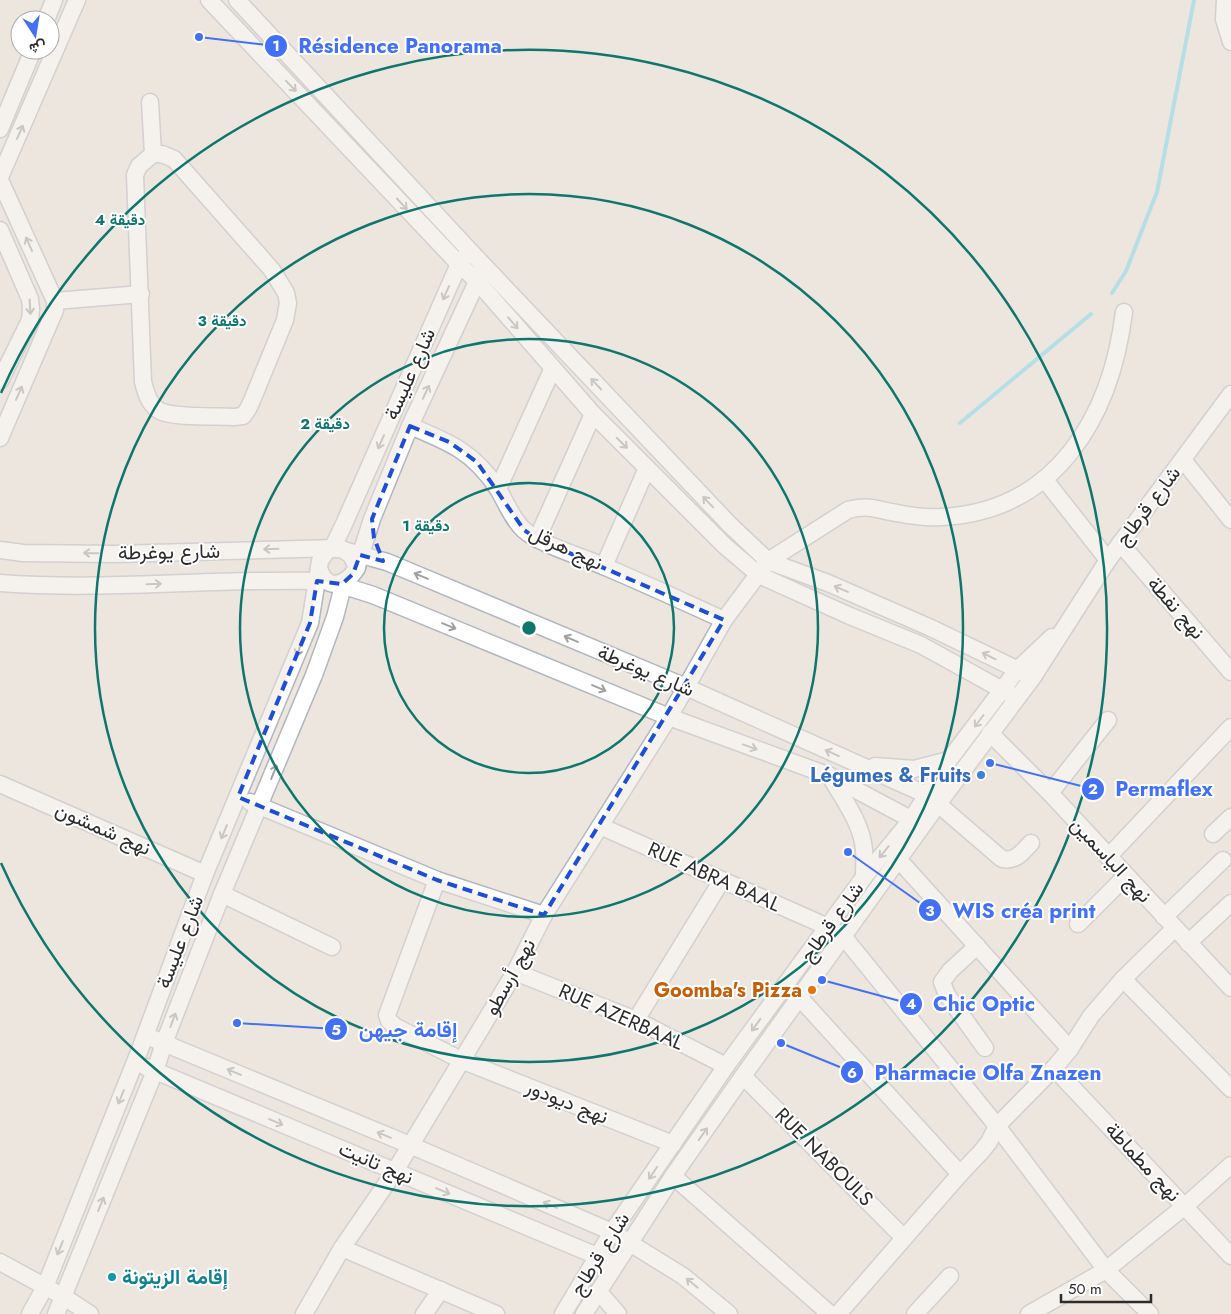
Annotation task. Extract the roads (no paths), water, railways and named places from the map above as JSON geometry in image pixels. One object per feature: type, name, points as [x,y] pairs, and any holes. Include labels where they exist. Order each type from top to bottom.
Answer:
[{"type":"street","points":[[0,438],[56,310],[55,301],[0,178],[77,0]]},
{"type":"street","points":[[209,0],[477,281],[552,370],[593,414],[725,546],[758,575],[921,645],[1017,698]]},
{"type":"street","points":[[237,0],[470,251],[723,518],[768,561],[932,628],[1033,677]]},
{"type":"street","points":[[1225,0],[1224,19],[1231,42]]},
{"type":"street","points":[[0,129],[29,60]]},
{"type":"street","points":[[150,102],[153,154]]},
{"type":"street","points":[[153,154],[162,154],[174,159],[272,270],[286,293],[288,303],[285,320],[253,398],[242,416],[171,414],[160,411],[146,395],[143,382],[135,175],[139,166],[153,154]]},
{"type":"street","points":[[0,230],[30,299],[31,309],[30,320],[0,381]]},
{"type":"street","name":"شارع عليسة","points":[[343,553],[344,524],[459,264],[470,251]]},
{"type":"street","name":"شارع عليسة","points":[[343,553],[372,519],[410,426],[485,265]]},
{"type":"street","points":[[55,301],[141,294]]},
{"type":"street","points":[[768,561],[848,510],[861,506],[918,517],[963,515],[985,510],[1006,502],[1045,480],[1067,457],[1101,404],[1112,374],[1120,343],[1124,312]]},
{"type":"street","points":[[498,489],[552,370]]},
{"type":"street","name":"شارع قرطاج","points":[[563,1314],[612,1232],[726,1066],[864,877],[917,822],[1033,677],[1108,560],[1231,394]]},
{"type":"street","points":[[537,538],[593,414]]},
{"type":"street","name":"نهج هرقل","points":[[410,426],[449,442],[477,462],[498,489],[507,507],[524,530],[537,538],[724,620]]},
{"type":"street","points":[[1183,460],[1231,520]]},
{"type":"street","points":[[604,566],[647,468]]},
{"type":"street","points":[[1045,480],[1108,560]]},
{"type":"street","points":[[372,519],[374,538],[387,562]]},
{"type":"street","points":[[308,548],[344,524]]},
{"type":"street","name":"نهج نفطة","points":[[1120,543],[1231,672]]},
{"type":"street","name":"شارع يوغرطة","points":[[0,550],[23,553],[114,554],[308,548],[387,562],[686,687],[935,800],[1002,859],[1016,858],[1031,843]]},
{"type":"street","points":[[343,553],[350,579],[332,580],[320,561],[343,553]]},
{"type":"street","name":"نهج أرسطو","points":[[304,1314],[342,1248],[395,1171],[515,972],[544,915],[668,717],[724,620],[768,561]]},
{"type":"street","points":[[280,580],[302,594],[310,623]]},
{"type":"street","name":"شارع عليسة","points":[[56,1314],[155,1071],[222,894],[314,675],[335,617],[332,580]]},
{"type":"street","name":"شارع عليسة","points":[[30,1314],[45,1287],[145,1035],[205,874],[310,623],[332,580]]},
{"type":"street","name":"شارع يوغرطة","points":[[0,584],[128,585],[332,580],[373,595],[668,717],[830,776],[917,822]]},
{"type":"street","points":[[335,617],[343,598],[357,592],[373,595]]},
{"type":"street","name":"شارع قرطاج","points":[[935,800],[949,760],[1002,689],[1017,670],[1070,620]]},
{"type":"street","points":[[1050,793],[1108,720]]},
{"type":"street","points":[[1108,857],[1231,727]]},
{"type":"street","name":"نهج الياسمين","points":[[990,733],[1050,793],[1188,943],[1228,977]]},
{"type":"street","points":[[855,764],[914,770],[949,760]]},
{"type":"street","points":[[830,776],[850,808],[862,838],[864,877]]},
{"type":"street","name":"نهج شمشون","points":[[0,784],[205,874]]},
{"type":"street","points":[[238,797],[437,880],[544,915]]},
{"type":"street","points":[[1213,834],[1231,817]]},
{"type":"street","name":"شارع قرطاج","points":[[584,1314],[673,1176],[898,859],[917,822]]},
{"type":"street","name":"RUE ABRA BAAL","points":[[600,826],[842,936]]},
{"type":"street","points":[[898,859],[1070,1049]]},
{"type":"street","points":[[838,1314],[981,1152],[989,1142],[997,1126],[1054,1068],[1070,1049],[1091,1016],[1223,860]]},
{"type":"street","points":[[1078,924],[1126,876]]},
{"type":"street","name":"نهج ديودور","points":[[437,880],[387,1015],[389,1021],[396,1027],[461,1060],[673,1144]]},
{"type":"street","points":[[636,1020],[722,880]]},
{"type":"street","points":[[222,894],[332,947]]},
{"type":"street","points":[[1188,943],[1231,903]]},
{"type":"street","points":[[842,936],[997,1126],[1106,1270],[1150,1314]]},
{"type":"street","points":[[977,946],[950,971],[942,982],[947,995],[985,1048]]},
{"type":"street","name":"RUE AZERBAAL","points":[[515,972],[636,1020],[726,1066]]},
{"type":"street","points":[[1123,979],[1231,1089]]},
{"type":"street","points":[[799,998],[960,1174]]},
{"type":"street","points":[[145,1035],[612,1232],[683,1276],[729,1314]]},
{"type":"street","name":"نهج تانيت","points":[[134,1063],[598,1256],[616,1266]]},
{"type":"street","name":"نهج مطماطة","points":[[1054,1068],[1231,1256]]},
{"type":"street","name":"RUE NABOULS","points":[[743,1076],[904,1238]]},
{"type":"street","points":[[1029,1314],[1050,1309],[1106,1270],[1185,1206],[1231,1164]]},
{"type":"street","points":[[673,1176],[830,1314]]},
{"type":"street","points":[[342,1248],[496,1314]]},
{"type":"street","points":[[0,1262],[64,1297],[90,1314]]},
{"type":"street","points":[[915,1314],[950,1276]]},
{"type":"street","points":[[424,1314],[441,1290]]},
{"type":"street","points":[[599,1292],[618,1314]]},
{"type":"waterway","points":[[1112,293],[1126,271],[1157,192],[1194,0]]},
{"type":"waterway","points":[[960,423],[1091,314]]},
{"type":"place","name":"Résidence Panorama","points":[[199,37]]},
{"type":"place","name":"Permaflex","points":[[990,763]]},
{"type":"place","name":"Légumes & Fruits","points":[[981,775]]},
{"type":"place","name":"WIS créa print","points":[[848,852]]},
{"type":"place","name":"Chic Optic","points":[[822,980]]},
{"type":"place","name":"Goomba's Pizza","points":[[812,990]]},
{"type":"place","name":"إقامة جيهن","points":[[237,1023]]},
{"type":"place","name":"Pharmacie Olfa Znazen","points":[[781,1043]]},
{"type":"place","name":"إقامة الزيتونة","points":[[112,1277]]}]
